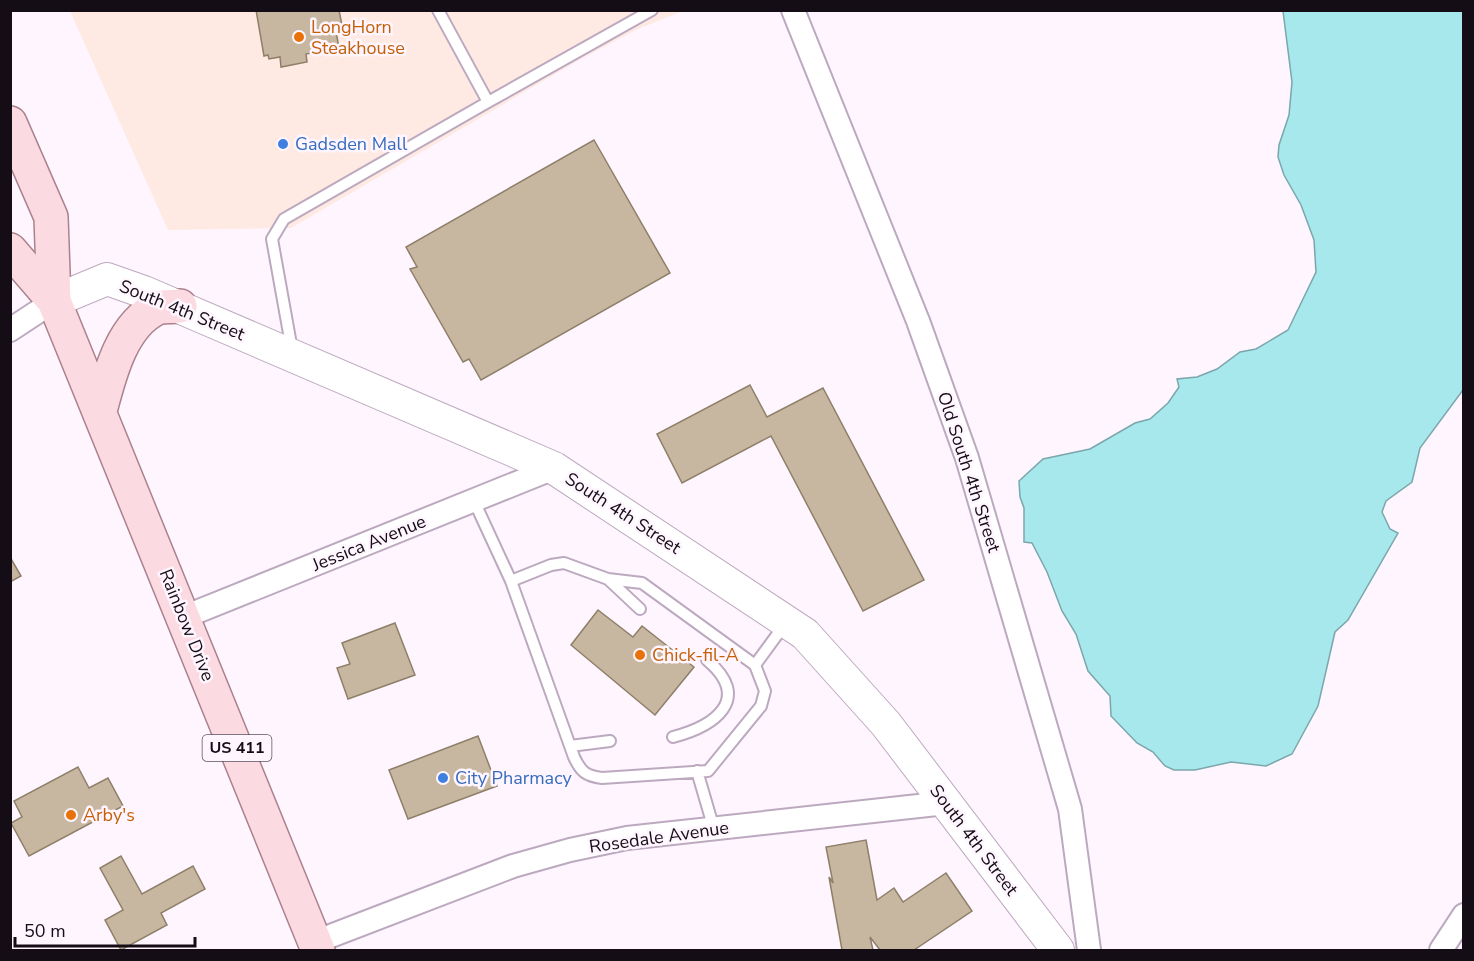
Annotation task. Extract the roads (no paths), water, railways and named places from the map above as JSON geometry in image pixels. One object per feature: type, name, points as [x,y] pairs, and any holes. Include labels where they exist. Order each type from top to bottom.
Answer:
[{"type":"main road","name":"Rainbow Drive","points":[[10,123],[51,217],[54,301]]},
{"type":"main road","name":"Rainbow Drive","points":[[10,250],[54,301],[316,946]]},
{"type":"main road","points":[[100,411],[120,352],[134,328],[148,314],[160,307],[180,306]]},
{"type":"street","name":"Old South 4th Street","points":[[793,10],[918,321],[967,458],[1070,810],[1089,951]]},
{"type":"street","name":"South 4th Street","points":[[54,301],[107,279],[180,306],[554,468],[805,634],[886,724],[1058,951]]},
{"type":"street","points":[[10,330],[54,301]]},
{"type":"street","name":"Jessica Avenue","points":[[184,617],[554,468]]},
{"type":"street","name":"Rosedale Avenue","points":[[316,946],[513,866],[627,838],[946,803]]},
{"type":"street","points":[[1442,951],[1464,915]]},
{"type":"lane","points":[[438,10],[488,102]]},
{"type":"lane","points":[[293,356],[272,239],[284,219],[652,10]]},
{"type":"lane","points":[[474,501],[511,581],[579,769],[588,776],[602,778],[708,771],[761,706],[765,691],[755,665],[642,583],[608,579],[564,563],[511,581]]},
{"type":"lane","points":[[608,579],[640,609]]},
{"type":"lane","points":[[755,665],[787,621]]},
{"type":"lane","points":[[673,736],[699,730],[723,708],[728,696],[726,682],[721,672],[707,660]]},
{"type":"lane","points":[[570,746],[610,741]]},
{"type":"lane","points":[[697,771],[714,829]]},
{"type":"water","points":[[1283,11],[1463,11],[1463,390],[1420,448],[1412,482],[1386,501],[1382,512],[1390,529],[1398,533],[1348,620],[1335,632],[1318,706],[1292,754],[1266,766],[1231,762],[1195,770],[1174,770],[1165,766],[1153,752],[1137,743],[1111,716],[1110,696],[1088,671],[1076,634],[1062,611],[1047,572],[1032,543],[1024,542],[1024,508],[1020,497],[1019,481],[1043,459],[1090,449],[1135,423],[1150,419],[1168,403],[1179,387],[1177,379],[1197,377],[1217,369],[1240,352],[1256,349],[1288,330],[1316,272],[1314,240],[1301,205],[1284,175],[1278,157],[1279,145],[1289,115],[1292,82]]},
{"type":"place","name":"LongHorn Steakhouse","points":[[299,37]]},
{"type":"place","name":"Gadsden Mall","points":[[283,144]]},
{"type":"place","name":"Chick-fil-A","points":[[640,655]]},
{"type":"place","name":"City Pharmacy","points":[[443,778]]},
{"type":"place","name":"Arby's","points":[[71,815]]}]
